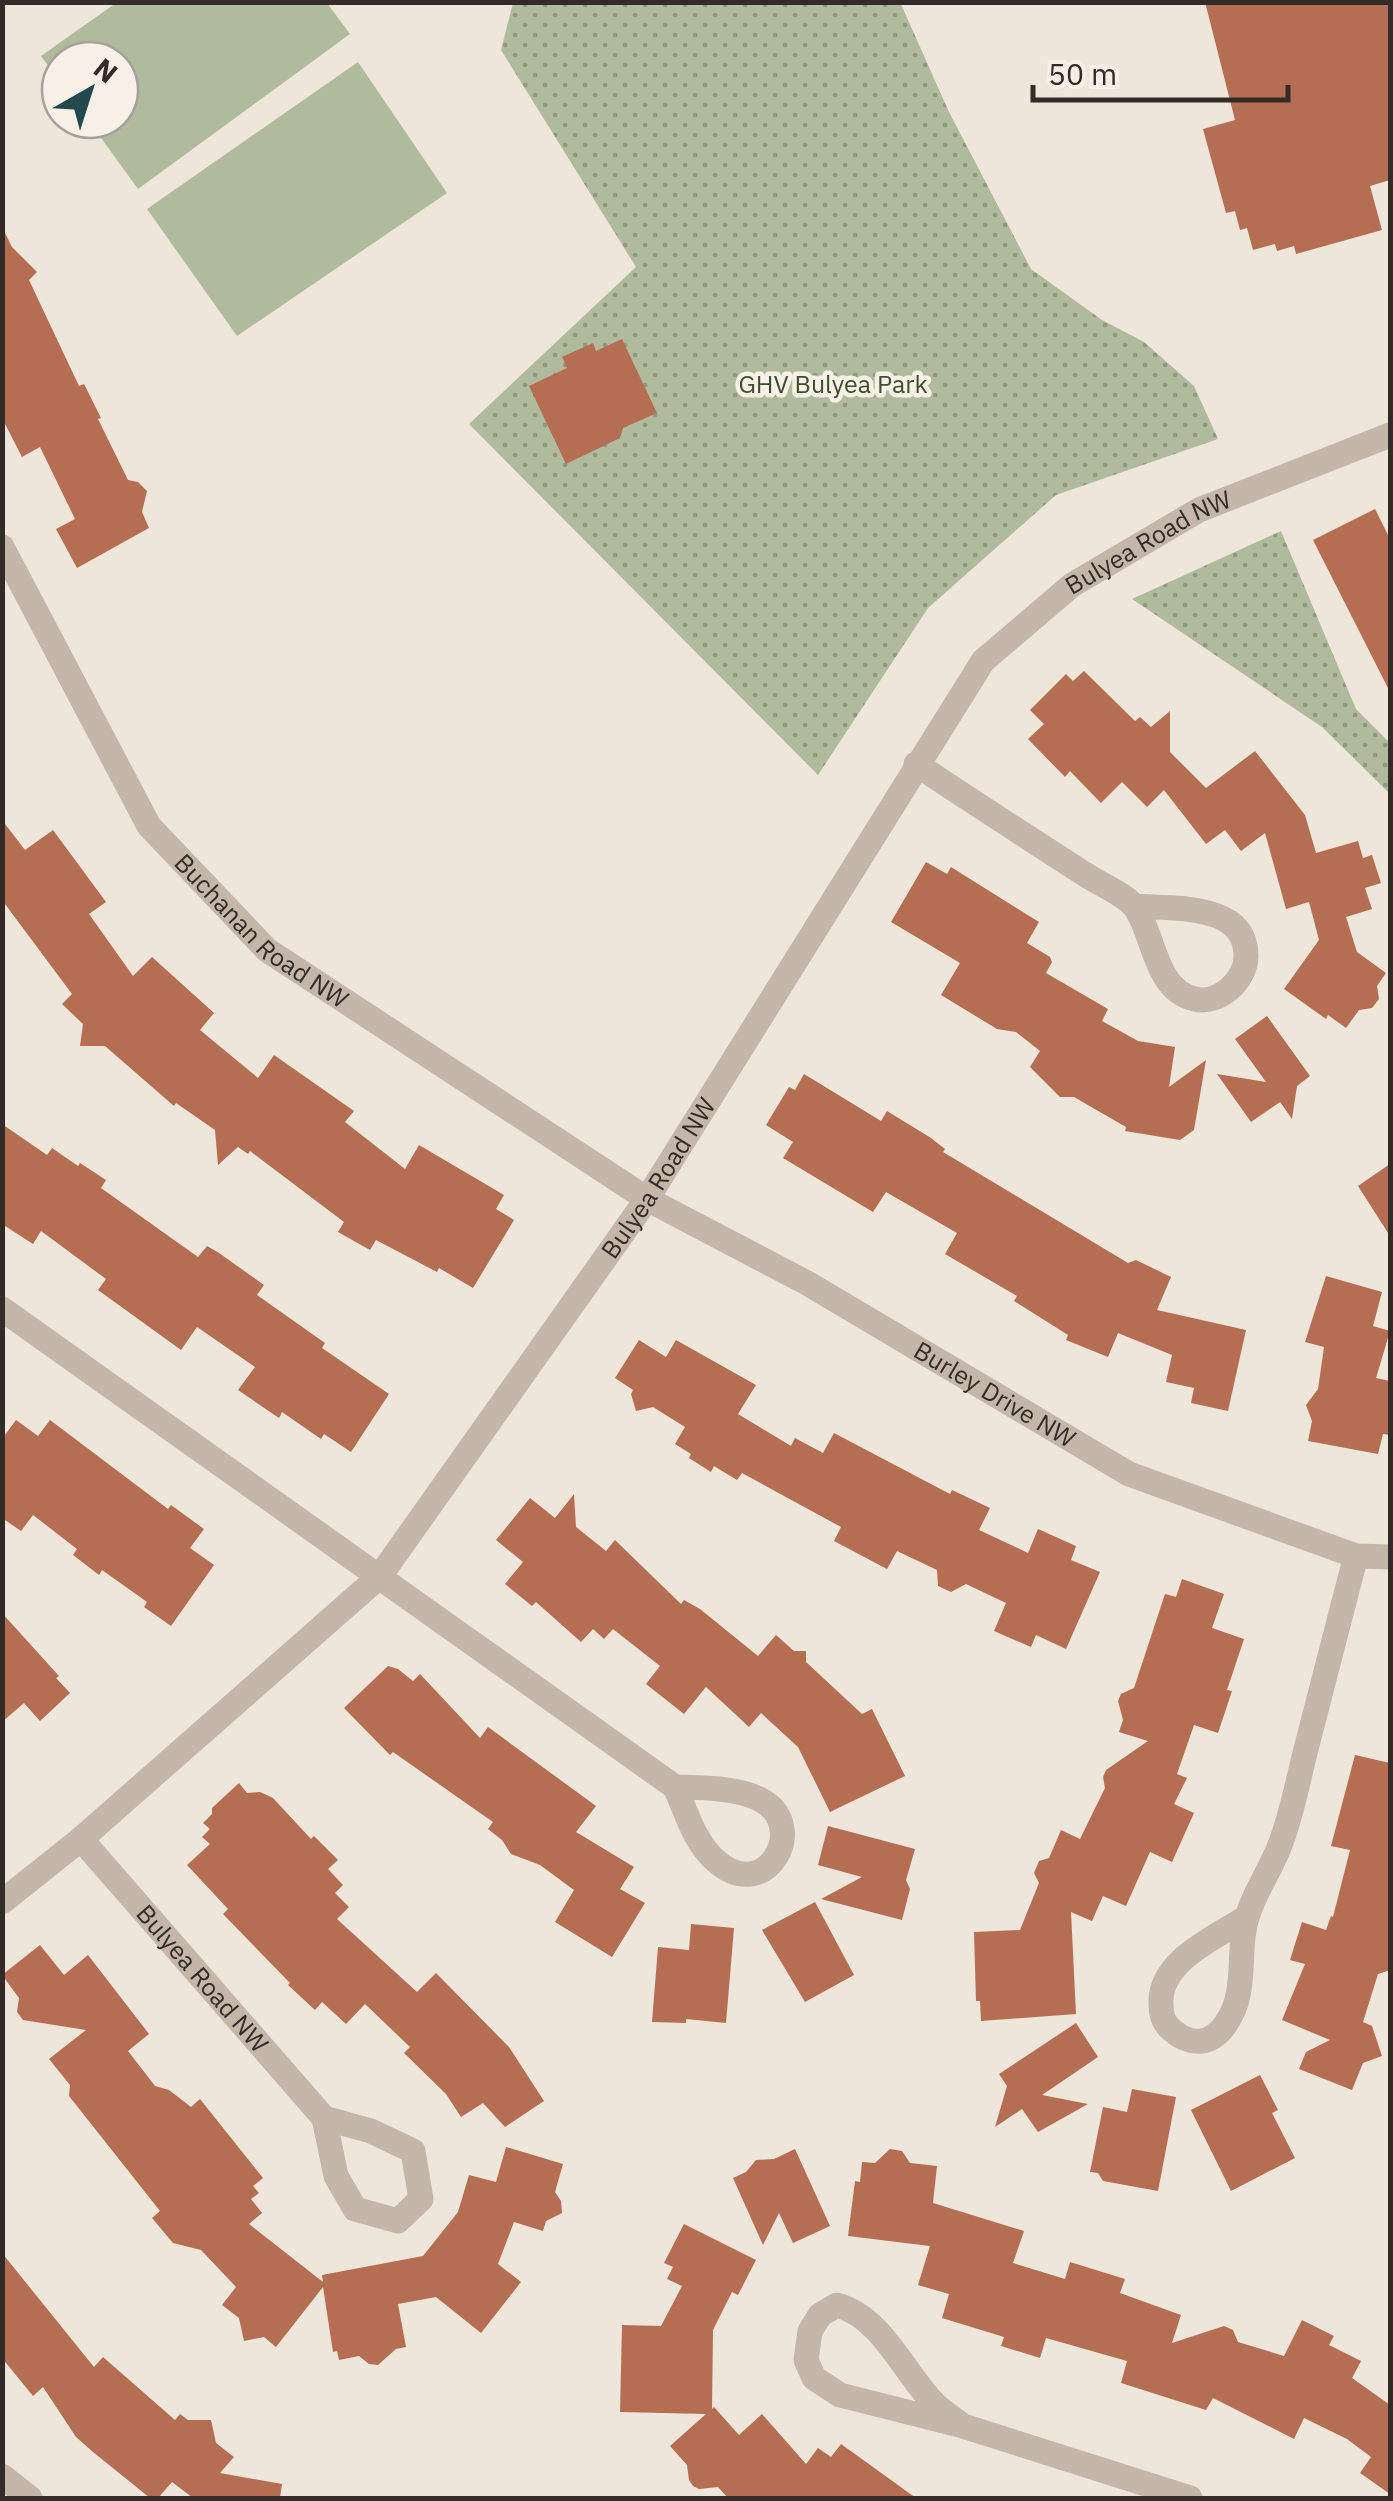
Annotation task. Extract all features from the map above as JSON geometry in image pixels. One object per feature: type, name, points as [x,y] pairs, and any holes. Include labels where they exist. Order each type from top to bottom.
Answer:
[{"type":"street","name":"Bulyea Road NW","points":[[2,1902],[81,1840],[380,1576],[647,1199],[983,661],[1072,585],[1200,510],[1390,434]]},
{"type":"street","name":"Buchanan Road NW","points":[[2,547],[149,826],[267,950],[647,1199]]},
{"type":"street","points":[[916,764],[1134,906],[1204,911],[1225,918],[1240,930],[1246,950],[1245,968],[1234,984],[1215,999],[1194,1000],[1176,990],[1158,964],[1134,906]]},
{"type":"street","name":"Burley Drive NW","points":[[647,1199],[806,1283],[1129,1474],[1356,1556],[1390,1557]]},
{"type":"street","points":[[2,1309],[675,1787]]},
{"type":"street","points":[[1247,1917],[1175,1965],[1165,1978],[1160,1991],[1166,2026],[1192,2043],[1210,2039],[1224,2026],[1241,1985],[1247,1917],[1281,1844],[1356,1556]]},
{"type":"street","name":"Bulyea Road NW","points":[[81,1840],[324,2118],[336,2176],[355,2209],[398,2221],[422,2198],[413,2151],[371,2131],[324,2118]]},
{"type":"street","points":[[963,2426],[934,2404],[872,2324],[853,2310],[837,2305],[820,2316],[810,2331],[806,2360],[814,2378],[840,2395],[963,2426],[1190,2498]]},
{"type":"street","points":[[2,2476],[30,2498]]},
{"type":"green space","name":"GHV Bulyea Park","points":[[900,2],[949,112],[1031,269],[1102,320],[1144,342],[1194,386],[1218,439],[1056,495],[928,608],[818,775],[469,424],[636,267],[501,50],[513,3]]},
{"type":"green space","points":[[116,3],[327,3],[350,34],[138,189],[102,140],[140,140],[140,40],[64,40]]},
{"type":"green space","points":[[358,62],[447,193],[237,336],[147,209]]},
{"type":"green space","points":[[1281,531],[1356,709],[1390,743],[1390,794],[1322,727],[1132,599]]},
{"type":"building","points":[[1205,2],[1390,2],[1390,180],[1370,186],[1382,230],[1296,254],[1294,246],[1277,251],[1275,244],[1253,250],[1247,228],[1240,230],[1235,211],[1226,213],[1203,129],[1235,120]]},
{"type":"building","points":[[2,227],[12,247],[37,272],[29,280],[79,386],[84,384],[101,418],[98,419],[128,480],[138,482],[147,491],[142,512],[149,528],[77,568],[56,529],[75,519],[40,447],[22,457],[2,418]]},
{"type":"building","points":[[622,339],[657,413],[623,428],[620,438],[566,464],[529,386],[567,368],[562,357],[593,343],[596,351]]},
{"type":"building","points":[[1375,509],[1390,539],[1390,692],[1313,540]]},
{"type":"building","points":[[1084,671],[1135,721],[1140,717],[1151,727],[1170,711],[1170,752],[1206,788],[1255,751],[1305,815],[1316,853],[1358,841],[1363,858],[1372,855],[1381,883],[1365,888],[1372,909],[1346,917],[1357,952],[1386,973],[1377,986],[1379,999],[1372,1008],[1359,1010],[1346,1028],[1328,1015],[1326,1019],[1284,989],[1319,940],[1309,902],[1286,909],[1265,833],[1241,851],[1225,830],[1206,844],[1164,790],[1147,807],[1122,782],[1101,803],[1070,771],[1065,777],[1028,739],[1044,724],[1030,710],[1066,674],[1073,681]]},
{"type":"building","points":[[2,820],[25,850],[53,830],[106,902],[89,914],[133,976],[152,957],[214,1013],[200,1030],[258,1078],[274,1055],[354,1111],[345,1122],[405,1169],[419,1145],[504,1195],[496,1209],[514,1220],[473,1288],[376,1240],[370,1250],[338,1232],[344,1222],[250,1151],[248,1154],[238,1147],[218,1165],[215,1130],[176,1103],[174,1106],[105,1046],[80,1046],[83,1024],[62,1004],[72,994],[2,900]]},
{"type":"building","points":[[926,862],[947,874],[951,867],[1039,922],[1027,943],[1050,957],[1052,962],[1046,973],[1108,1009],[1102,1021],[1138,1041],[1175,1047],[1169,1087],[1206,1060],[1194,1130],[1180,1140],[1125,1131],[1126,1127],[1074,1097],[1060,1097],[1030,1067],[1040,1051],[1016,1032],[997,1029],[941,995],[960,963],[891,922]]},
{"type":"building","points":[[1267,1016],[1310,1076],[1297,1086],[1292,1119],[1280,1102],[1251,1122],[1217,1074],[1266,1082],[1235,1039]]},
{"type":"building","points":[[804,1074],[881,1121],[887,1111],[931,1138],[945,1149],[943,1152],[1128,1263],[1136,1260],[1171,1277],[1157,1310],[1246,1330],[1228,1411],[1191,1403],[1194,1388],[1166,1382],[1172,1355],[1118,1333],[1108,1357],[1066,1340],[1068,1335],[1014,1301],[1017,1296],[945,1254],[957,1233],[886,1192],[873,1212],[783,1158],[793,1142],[766,1125],[789,1087],[795,1090]]},
{"type":"building","points":[[2,1124],[47,1155],[52,1148],[106,1180],[101,1188],[198,1257],[207,1246],[219,1253],[264,1285],[257,1295],[325,1343],[322,1348],[389,1394],[351,1452],[324,1434],[321,1439],[282,1412],[279,1418],[238,1390],[255,1367],[197,1327],[181,1350],[98,1290],[106,1279],[41,1231],[33,1244],[2,1224]]},
{"type":"building","points":[[1390,1164],[1390,1236],[1358,1186]]},
{"type":"building","points":[[1326,1276],[1382,1292],[1373,1326],[1390,1331],[1376,1378],[1390,1381],[1390,1435],[1383,1434],[1378,1454],[1308,1441],[1312,1421],[1306,1405],[1318,1389],[1324,1347],[1305,1342]]},
{"type":"building","points":[[639,1340],[666,1357],[676,1340],[756,1385],[738,1414],[791,1446],[795,1438],[823,1453],[834,1433],[950,1494],[952,1490],[990,1508],[979,1530],[1028,1553],[1038,1529],[1076,1546],[1071,1560],[1100,1572],[1066,1649],[1036,1635],[1031,1647],[994,1631],[1006,1603],[966,1584],[951,1592],[938,1586],[937,1570],[897,1551],[887,1569],[834,1541],[841,1527],[742,1473],[737,1480],[714,1466],[711,1472],[689,1458],[691,1454],[675,1444],[685,1427],[653,1407],[636,1411],[633,1390],[615,1378]]},
{"type":"building","points":[[16,1420],[38,1436],[50,1420],[168,1509],[171,1505],[204,1529],[190,1548],[214,1565],[171,1626],[144,1607],[147,1602],[73,1555],[77,1549],[33,1515],[21,1531],[2,1518],[2,1439]]},
{"type":"building","points":[[574,1494],[576,1527],[606,1551],[615,1540],[681,1604],[684,1600],[700,1609],[758,1656],[776,1635],[794,1651],[806,1651],[806,1662],[862,1714],[872,1709],[905,1776],[830,1812],[798,1747],[761,1713],[749,1727],[706,1687],[684,1714],[646,1684],[660,1666],[613,1629],[604,1639],[593,1629],[581,1642],[536,1602],[532,1606],[505,1584],[523,1562],[496,1540],[530,1498],[555,1518]]},
{"type":"building","points":[[1182,1579],[1224,1594],[1212,1628],[1244,1639],[1218,1733],[1194,1725],[1177,1774],[1187,1778],[1174,1804],[1194,1813],[1172,1862],[1150,1852],[1126,1906],[1103,1896],[1092,1921],[1071,1912],[1076,2014],[981,2021],[980,2001],[976,2001],[974,1932],[1020,1930],[1039,1883],[1034,1873],[1039,1861],[1049,1858],[1061,1830],[1080,1839],[1105,1788],[1106,1770],[1148,1741],[1119,1732],[1123,1720],[1118,1701],[1121,1694],[1134,1688],[1165,1594],[1176,1597]]},
{"type":"building","points":[[2,1613],[70,1693],[40,1721],[24,1703],[2,1722]]},
{"type":"building","points":[[388,1666],[413,1681],[420,1674],[480,1738],[488,1727],[596,1806],[576,1832],[634,1867],[620,1889],[645,1903],[612,1957],[555,1922],[574,1890],[540,1865],[511,1854],[488,1829],[493,1822],[393,1752],[390,1755],[344,1708]]},
{"type":"building","points":[[1355,1755],[1390,1763],[1390,1970],[1378,1974],[1363,2022],[1372,2026],[1382,2056],[1363,2063],[1352,2090],[1299,2069],[1306,2052],[1330,2040],[1282,2020],[1305,1964],[1290,1960],[1302,1922],[1326,1930],[1333,1917],[1350,1850],[1331,1846]]},
{"type":"building","points":[[239,1783],[247,1793],[260,1792],[273,1798],[311,1839],[314,1836],[338,1860],[328,1869],[343,1885],[335,1893],[349,1907],[337,1919],[417,1992],[436,1973],[509,2047],[544,2101],[505,2127],[483,2103],[461,2117],[446,2094],[404,2053],[410,2047],[365,2004],[346,2024],[322,2002],[315,2010],[288,1985],[223,1914],[228,1909],[187,1865],[210,1844],[202,1837],[210,1829],[203,1823],[212,1814],[212,1808]]},
{"type":"building","points":[[828,1826],[915,1849],[906,1880],[910,1889],[902,1920],[821,1899],[862,1877],[818,1865]]},
{"type":"building","points":[[815,1902],[854,1975],[805,2002],[762,1930]]},
{"type":"building","points":[[691,1924],[734,1928],[726,2023],[686,2019],[686,2023],[652,2022],[658,1947],[689,1950]]},
{"type":"building","points":[[40,1945],[64,1975],[88,1955],[149,2034],[128,2051],[155,2086],[169,2090],[191,2107],[200,2099],[263,2178],[253,2186],[259,2193],[251,2199],[262,2213],[249,2224],[323,2282],[322,2275],[423,2256],[458,2212],[469,2175],[496,2182],[506,2147],[563,2164],[555,2192],[562,2213],[546,2221],[543,2231],[514,2222],[498,2264],[521,2282],[481,2333],[436,2297],[398,2304],[406,2347],[396,2349],[378,2365],[359,2356],[339,2360],[337,2351],[333,2352],[323,2287],[276,2347],[264,2337],[244,2341],[239,2318],[222,2305],[236,2287],[201,2250],[173,2243],[152,2218],[160,2211],[69,2096],[70,2085],[49,2059],[86,2030],[23,2020],[17,2012],[19,1998],[2,1975]]},
{"type":"building","points":[[1076,2023],[1098,2057],[1042,2095],[1088,2104],[1038,2132],[1022,2109],[995,2127],[1007,2086],[999,2074]]},
{"type":"building","points":[[1260,2075],[1278,2110],[1272,2113],[1295,2158],[1231,2191],[1191,2110]]},
{"type":"building","points":[[1132,2089],[1176,2097],[1158,2191],[1103,2181],[1098,2173],[1090,2172],[1103,2107],[1127,2112]]},
{"type":"building","points":[[795,2149],[830,2226],[793,2243],[779,2213],[763,2245],[733,2178],[746,2172],[756,2160],[774,2159]]},
{"type":"building","points":[[890,2149],[902,2151],[910,2163],[937,2166],[933,2203],[1024,2231],[1013,2263],[1065,2279],[1070,2262],[1125,2279],[1120,2293],[1181,2315],[1172,2343],[1224,2326],[1233,2330],[1238,2342],[1284,2356],[1302,2320],[1334,2336],[1329,2345],[1361,2361],[1352,2378],[1390,2405],[1390,2494],[1360,2473],[1371,2457],[1347,2439],[1304,2418],[1294,2439],[1213,2398],[1206,2410],[1121,2383],[1127,2361],[1046,2338],[1040,2358],[1001,2346],[1004,2337],[942,2318],[949,2294],[918,2285],[930,2246],[848,2236],[855,2181],[860,2182],[862,2162],[875,2163]]},
{"type":"building","points":[[684,2224],[756,2260],[738,2295],[732,2292],[713,2330],[712,2409],[739,2435],[762,2414],[806,2464],[818,2448],[831,2457],[841,2444],[916,2498],[728,2498],[718,2487],[693,2486],[687,2465],[670,2446],[706,2414],[620,2412],[622,2325],[661,2326],[682,2286],[667,2279],[673,2267],[664,2263]]},
{"type":"building","points":[[2,2253],[94,2367],[103,2357],[175,2420],[180,2414],[188,2420],[211,2420],[216,2443],[234,2457],[220,2473],[282,2484],[280,2498],[193,2498],[172,2482],[158,2498],[150,2498],[93,2452],[76,2437],[43,2387],[33,2396],[2,2358]]}]
